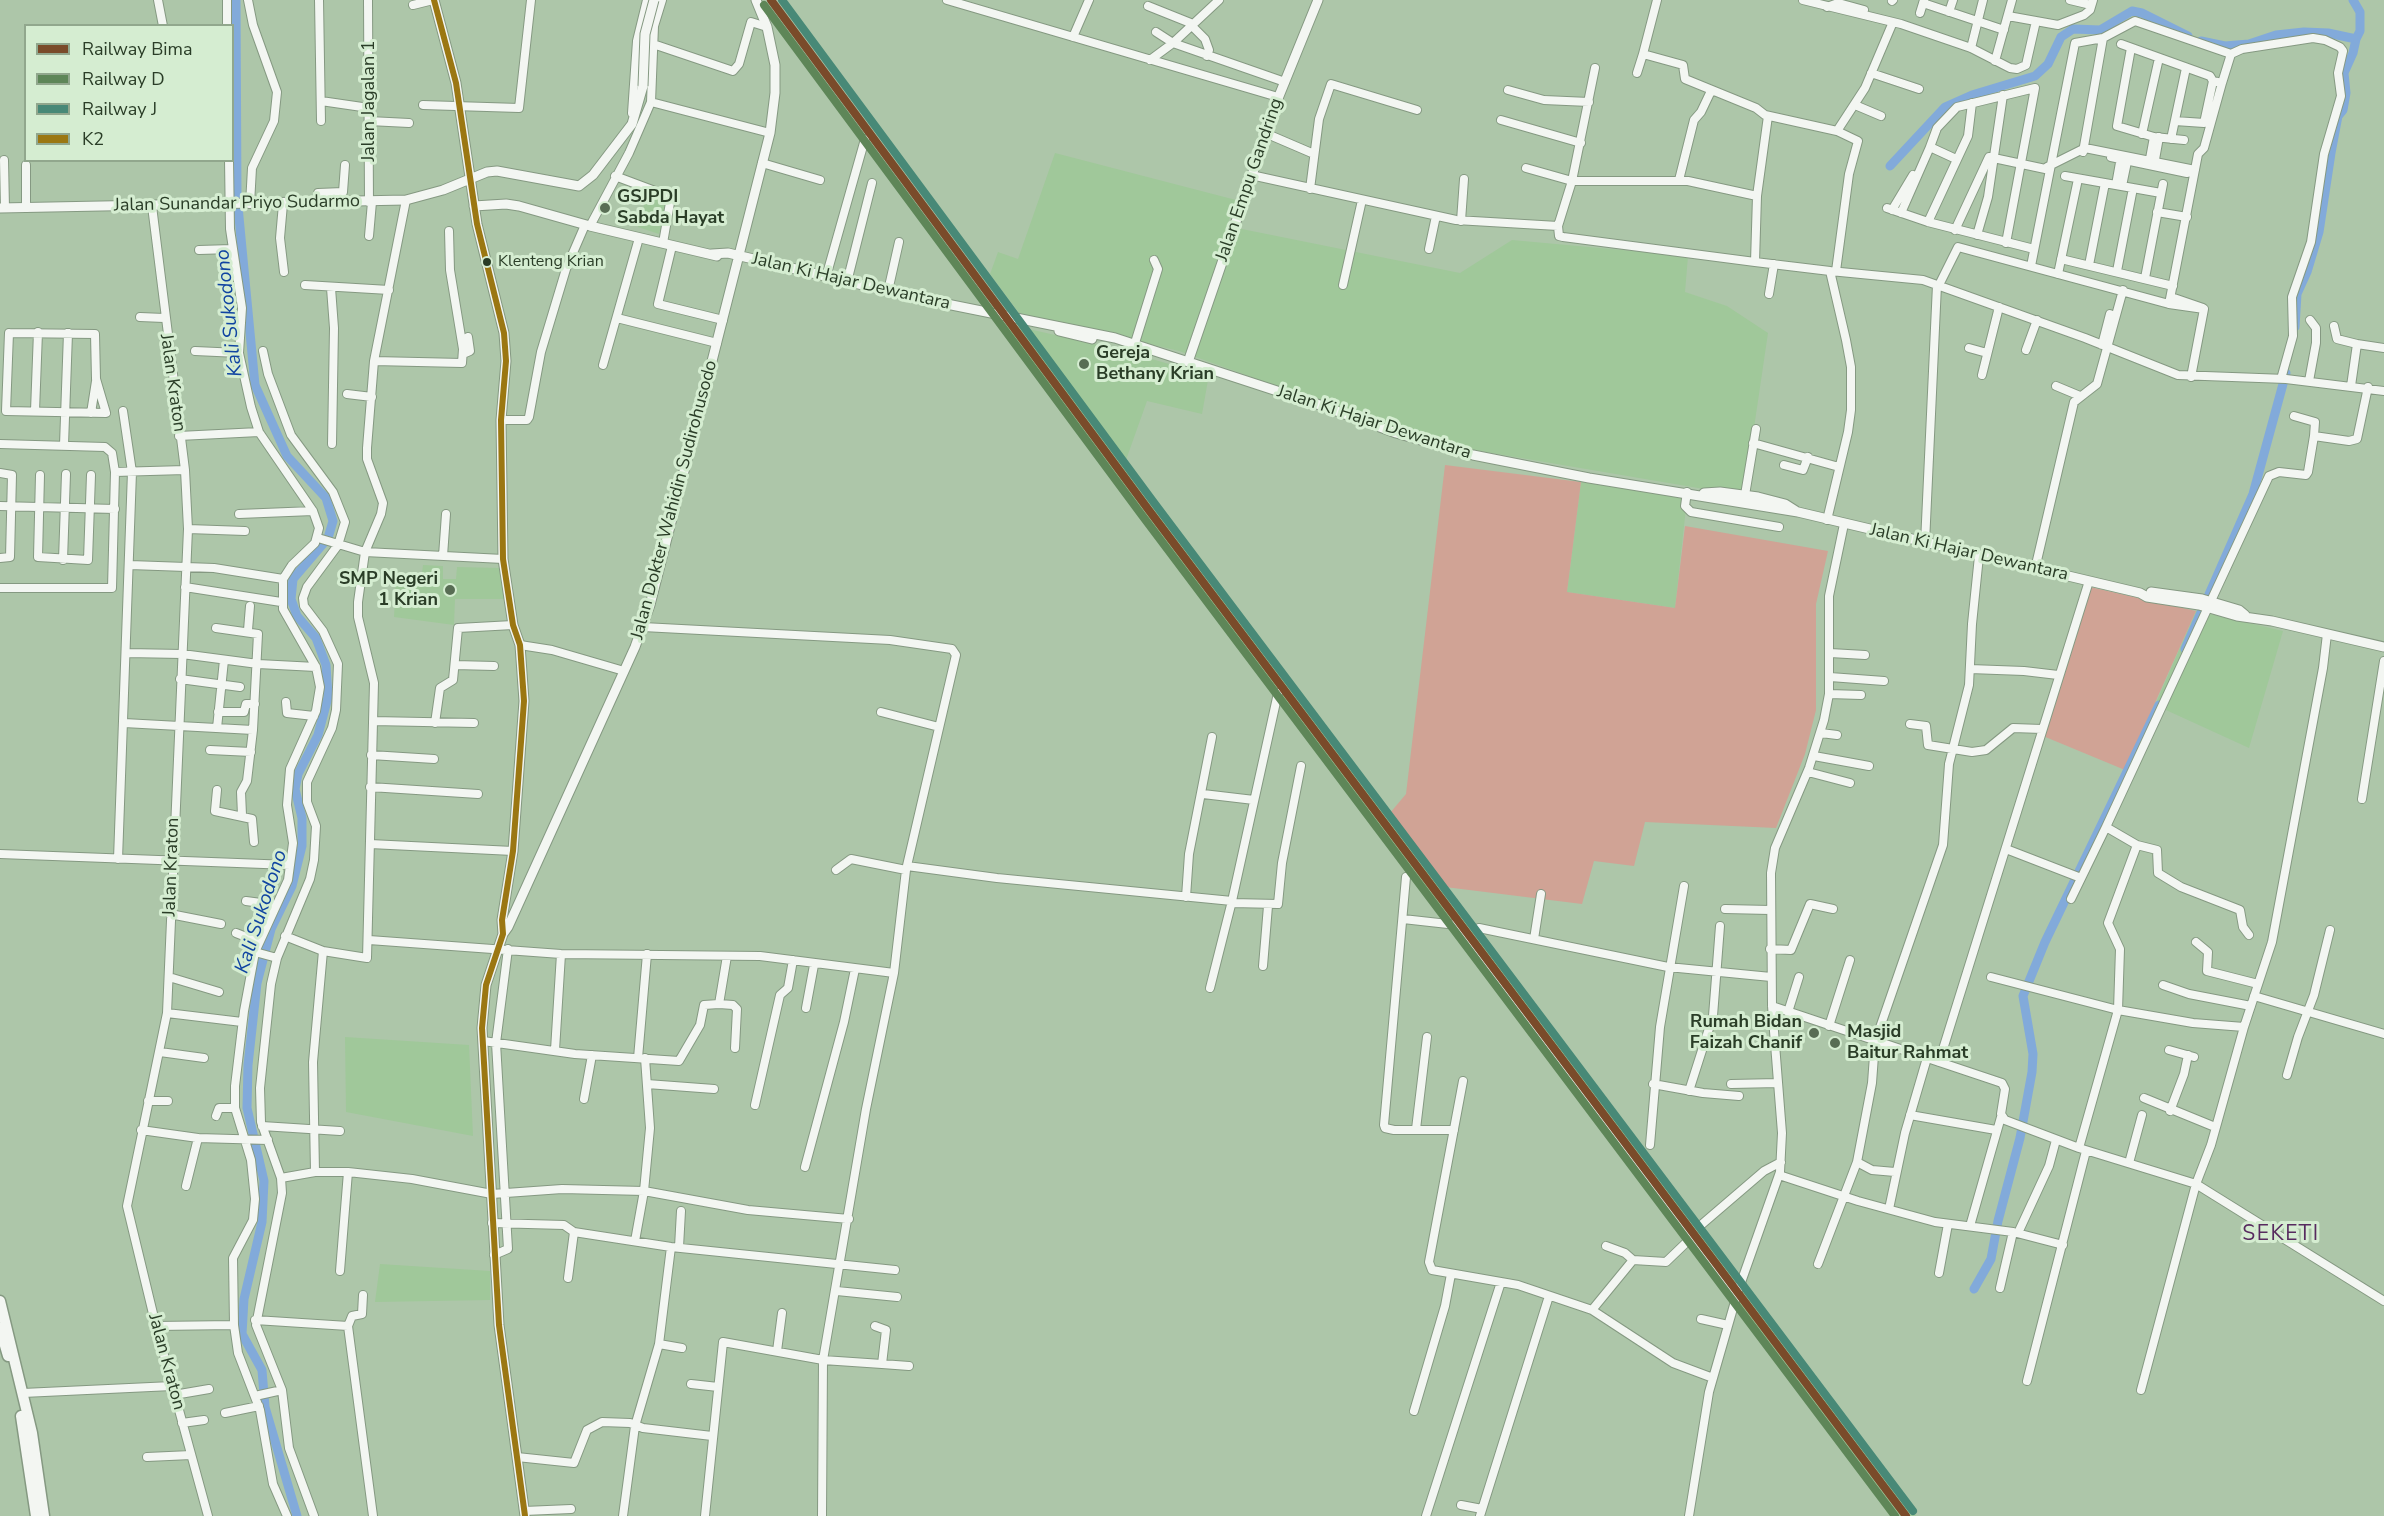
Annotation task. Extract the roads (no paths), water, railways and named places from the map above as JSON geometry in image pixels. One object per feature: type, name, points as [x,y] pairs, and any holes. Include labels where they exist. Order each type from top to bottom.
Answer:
[{"type":"highway","points":[[0,1301],[23,1393],[44,1516]]},
{"type":"highway","points":[[0,1328],[20,1409],[36,1516]]},
{"type":"main road","points":[[433,0],[450,56],[474,206],[504,333],[506,361],[501,420],[503,559],[513,625],[520,645],[524,701],[513,851],[502,920],[503,934]]},
{"type":"main road","name":"Jalan Dokter Wahidin Sudirohusodo","points":[[524,1513],[503,1361],[492,1223],[483,1041],[486,985],[496,949],[643,627],[770,133],[775,93],[775,65],[767,27],[756,0]]},
{"type":"main road","name":"Jalan Empu Gandring","points":[[1188,362],[1265,133],[1317,0]]},
{"type":"main road","points":[[620,142],[637,111],[643,86],[645,34],[656,1]]},
{"type":"main road","name":"Jalan Sunandar Priyo Sudarmo","points":[[2,208],[406,200],[432,194],[487,172],[500,171],[579,186],[593,175],[620,142]]},
{"type":"main road","name":"Jalan Ki Hajar Dewantara","points":[[474,206],[506,204],[667,245],[712,254],[721,252],[945,308],[1131,345]]},
{"type":"main road","name":"Jalan Ki Hajar Dewantara","points":[[738,258],[888,291],[1076,328],[1188,362],[1436,446],[1688,498],[1721,508],[1752,500]]},
{"type":"main road","name":"Jalan Ki Hajar Dewantara","points":[[1688,498],[1720,492],[1752,500],[1785,504],[1798,512],[1827,520],[2140,593],[2146,597],[2239,610],[2247,616],[2384,647]]},
{"type":"main road","name":"Jalan Ki Hajar Dewantara","points":[[1752,500],[1768,516],[1798,512]]},
{"type":"street","points":[[158,0],[163,24]]},
{"type":"street","points":[[227,0],[227,24]]},
{"type":"street","points":[[248,0],[252,24],[277,92],[274,121],[252,168],[248,204]]},
{"type":"street","points":[[319,0],[321,121]]},
{"type":"street","name":"Jalan Jagalan 1","points":[[368,0],[371,202],[369,236]]},
{"type":"street","points":[[413,5],[433,0]]},
{"type":"street","points":[[423,105],[519,107],[531,0]]},
{"type":"street","points":[[947,0],[1279,95]]},
{"type":"street","points":[[1072,37],[1089,0]]},
{"type":"street","points":[[1152,59],[1173,43],[1219,0]]},
{"type":"street","points":[[1637,73],[1657,0]]},
{"type":"street","points":[[1803,0],[1830,2],[1862,14],[1875,14],[1889,21],[1971,48],[2010,68],[2022,69],[2026,65],[2036,21]]},
{"type":"street","points":[[1862,14],[1866,0]]},
{"type":"street","points":[[1949,12],[1953,0]]},
{"type":"street","points":[[1971,48],[1983,0]]},
{"type":"street","points":[[1995,61],[2012,0]]},
{"type":"street","points":[[2008,16],[2058,25],[2084,15],[2090,10],[2092,3],[2070,0]]},
{"type":"street","points":[[501,420],[527,420],[529,417],[541,352],[566,269],[587,226],[629,153],[651,102],[656,1]]},
{"type":"street","points":[[620,142],[632,111],[637,41],[656,1]]},
{"type":"street","points":[[1920,13],[1923,2],[2004,30]]},
{"type":"street","points":[[1148,6],[1193,25],[1205,39],[1209,50],[1207,56]]},
{"type":"street","points":[[1837,131],[1853,108],[1871,73],[1889,21]]},
{"type":"street","points":[[2031,266],[2073,47],[2080,40],[2103,38],[2135,21],[2231,54],[2302,38],[2325,40],[2340,47],[2343,51],[2338,73],[2341,96],[2324,154],[2311,242],[2292,297],[2293,336],[2284,379]]},
{"type":"street","points":[[653,44],[733,71],[739,64],[751,22],[767,27]]},
{"type":"street","points":[[1156,32],[1173,43],[1285,82]]},
{"type":"street","points":[[2083,151],[2103,38]]},
{"type":"street","points":[[2121,44],[2210,76],[2213,81],[2204,123],[2175,121]]},
{"type":"street","points":[[2131,48],[2117,126],[2156,137],[2184,140]]},
{"type":"street","points":[[1643,54],[1683,65],[1685,79],[1756,108],[1765,115],[1837,131],[1859,143],[1849,174],[1833,271],[1838,309],[1846,340],[1851,383],[1848,432],[1827,520]]},
{"type":"street","points":[[2170,300],[2198,154],[2204,148],[2231,54]]},
{"type":"street","points":[[2142,134],[2159,58]]},
{"type":"street","points":[[1595,68],[1581,143],[1558,226],[1559,236],[1909,279],[1938,285],[2037,320],[2178,375],[2284,379],[2368,387],[2384,391]]},
{"type":"street","points":[[2171,139],[2186,68]]},
{"type":"street","points":[[1871,73],[1919,89]]},
{"type":"street","points":[[2213,81],[2222,83]]},
{"type":"street","points":[[1310,189],[1319,119],[1331,84],[1417,110]]},
{"type":"street","points":[[1901,213],[1937,128],[1947,116],[1957,107],[2035,88],[2006,243]]},
{"type":"street","points":[[1508,90],[1544,100],[1589,102]]},
{"type":"street","points":[[1679,180],[1697,115],[1711,91]]},
{"type":"street","points":[[1977,235],[1988,197],[2003,95]]},
{"type":"street","points":[[321,101],[369,108]]},
{"type":"street","points":[[651,102],[770,133]]},
{"type":"street","points":[[1928,222],[1968,136],[1972,103]]},
{"type":"street","points":[[1853,108],[1881,116]]},
{"type":"street","points":[[1755,261],[1757,196],[1765,115]]},
{"type":"street","points":[[1501,120],[1581,143]]},
{"type":"street","points":[[369,121],[409,123]]},
{"type":"street","points":[[1265,133],[1314,154]]},
{"type":"street","points":[[2152,163],[2156,137]]},
{"type":"street","points":[[826,278],[865,139]]},
{"type":"street","points":[[1930,147],[1956,159]]},
{"type":"street","points":[[1955,230],[1987,159],[1994,156],[2049,168],[2083,151],[2195,172]]},
{"type":"street","points":[[2119,185],[2124,157]]},
{"type":"street","points":[[2,208],[4,160]]},
{"type":"street","points":[[229,162],[232,249],[242,308],[239,353],[259,432],[313,511],[318,521],[320,538]]},
{"type":"street","points":[[762,163],[820,180]]},
{"type":"street","points":[[1923,163],[1889,209],[1955,230],[2034,249]]},
{"type":"street","points":[[26,165],[26,208]]},
{"type":"street","points":[[316,203],[318,193],[343,192],[345,165]]},
{"type":"street","points":[[1526,168],[1572,181],[1679,180],[1757,196]]},
{"type":"street","points":[[1251,175],[1461,221],[1558,226]]},
{"type":"street","points":[[615,176],[671,197],[667,245],[658,304],[723,320]]},
{"type":"street","points":[[2065,176],[2161,193]]},
{"type":"street","points":[[1461,221],[1464,179]]},
{"type":"street","points":[[2058,274],[2078,179]]},
{"type":"street","points":[[847,282],[872,183]]},
{"type":"street","points":[[2089,265],[2105,183]]},
{"type":"street","points":[[2145,278],[2163,184]]},
{"type":"street","points":[[2117,271],[2133,188]]},
{"type":"street","points":[[285,936],[323,951],[367,959],[373,673],[357,616],[365,552],[381,514],[383,499],[367,459],[374,362],[406,200]]},
{"type":"street","points":[[1343,285],[1362,200]]},
{"type":"street","points":[[283,204],[280,238],[284,272]]},
{"type":"street","name":"Jalan Kraton","points":[[152,206],[184,470],[188,529],[177,725],[167,1013],[127,1206],[156,1326],[208,1516]]},
{"type":"street","points":[[2157,212],[2187,217]]},
{"type":"street","points":[[1429,249],[1436,216]]},
{"type":"street","points":[[449,231],[453,293],[465,353]]},
{"type":"street","points":[[603,365],[639,238]]},
{"type":"street","points":[[888,291],[899,242]]},
{"type":"street","points":[[1925,543],[1938,285],[1956,247],[2204,309],[2191,377]]},
{"type":"street","points":[[199,250],[232,249]]},
{"type":"street","points":[[1131,345],[1158,269],[1154,260]]},
{"type":"street","points":[[2061,260],[2117,271],[2173,286]]},
{"type":"street","points":[[1769,294],[1774,264]]},
{"type":"street","points":[[305,285],[389,290]]},
{"type":"street","points":[[330,288],[334,328],[332,444]]},
{"type":"street","points":[[2104,346],[2123,290]]},
{"type":"street","points":[[1982,375],[1999,307]]},
{"type":"street","points":[[2035,569],[2074,402],[2097,384],[2110,314]]},
{"type":"street","points":[[140,317],[164,318]]},
{"type":"street","points":[[616,318],[717,343]]},
{"type":"street","points":[[2026,350],[2037,320]]},
{"type":"street","points":[[2309,381],[2316,343],[2316,328],[2310,320]]},
{"type":"street","points":[[2334,326],[2337,339],[2384,348]]},
{"type":"street","points":[[35,411],[38,332]]},
{"type":"street","points":[[91,413],[96,379],[95,335],[38,332],[9,333],[7,337],[6,410],[91,413],[106,413],[96,379]]},
{"type":"street","points":[[64,445],[68,333]]},
{"type":"street","points":[[374,362],[460,364],[468,337]]},
{"type":"street","points":[[2352,386],[2357,344]]},
{"type":"street","points":[[1969,348],[1987,353]]},
{"type":"street","points":[[195,351],[239,353]]},
{"type":"street","points":[[263,351],[271,384],[291,435],[333,492],[344,517],[337,544],[307,586],[302,600],[333,651],[338,669],[338,689],[334,721],[306,782],[308,802],[316,826],[310,879],[275,957],[260,1088],[262,1126],[281,1178],[279,1216],[255,1320],[261,1343],[280,1391],[290,1448],[314,1516]]},
{"type":"street","points":[[2056,386],[2080,396]]},
{"type":"street","points":[[2314,436],[2349,441],[2357,439],[2368,387]]},
{"type":"street","points":[[347,394],[372,397]]},
{"type":"street","points":[[118,859],[132,471],[123,411]]},
{"type":"street","points":[[2071,899],[2079,878],[2106,827],[2206,604],[2270,476],[2279,472],[2300,475],[2308,472],[2315,422],[2294,416]]},
{"type":"street","points":[[1752,500],[1757,444],[1756,429]]},
{"type":"street","points":[[179,436],[259,432]]},
{"type":"street","points":[[0,444],[109,448],[115,472],[112,588],[0,588]]},
{"type":"street","points":[[1757,444],[1839,467]]},
{"type":"street","points":[[1784,465],[1803,470],[1808,457]]},
{"type":"street","points":[[115,472],[184,470]]},
{"type":"street","points":[[0,473],[12,475],[10,557],[0,558]]},
{"type":"street","points":[[63,560],[66,474]]},
{"type":"street","points":[[39,475],[38,557],[63,560],[89,560],[91,475]]},
{"type":"street","points":[[1688,498],[1691,512],[1721,508],[1768,516],[1779,527]]},
{"type":"street","points":[[0,506],[115,510]]},
{"type":"street","points":[[239,514],[313,511]]},
{"type":"street","points":[[443,556],[446,514]]},
{"type":"street","points":[[1689,1516],[1703,1417],[1713,1378],[1736,1298],[1780,1168],[1779,1009],[1771,977],[1775,949],[1770,910],[1773,854],[1808,772],[1821,733],[1830,677],[1829,596],[1844,524]]},
{"type":"street","points":[[188,529],[245,531]]},
{"type":"street","points":[[320,538],[365,552],[503,559]]},
{"type":"street","points":[[287,1516],[271,1476],[257,1395],[238,1353],[234,1325],[233,1258],[255,1211],[251,1160],[235,1108],[242,1022],[259,942],[288,880],[293,843],[287,805],[290,768],[314,716],[320,687],[316,667],[286,617],[281,602],[283,579],[287,570],[320,538]]},
{"type":"street","points":[[1818,1264],[1857,1162],[1872,1083],[1875,1042],[1943,845],[1951,748],[1965,707],[1970,669],[1979,555]]},
{"type":"street","points":[[130,565],[214,568],[283,579]]},
{"type":"street","points":[[1939,1062],[2089,581]]},
{"type":"street","points":[[185,587],[281,602]]},
{"type":"street","points":[[248,630],[250,606]]},
{"type":"street","points":[[435,723],[440,688],[453,680],[458,628],[513,625]]},
{"type":"street","points":[[643,627],[890,640],[952,648],[956,655],[907,868],[894,973],[866,1109],[837,1291],[823,1360],[822,1516]]},
{"type":"street","points":[[216,628],[248,630],[258,634],[254,730],[248,782],[241,792],[242,815]]},
{"type":"street","points":[[2141,1389],[2196,1184],[2216,1127],[2244,1027],[2272,942],[2324,668],[2326,634]]},
{"type":"street","points":[[520,645],[552,650],[624,671]]},
{"type":"street","points":[[127,653],[182,654],[258,664],[316,667]]},
{"type":"street","points":[[1830,653],[1865,655]]},
{"type":"street","points":[[217,728],[224,660]]},
{"type":"street","points":[[2362,799],[2384,661]]},
{"type":"street","points":[[455,665],[494,666]]},
{"type":"street","points":[[1970,669],[2058,675]]},
{"type":"street","points":[[1830,677],[1884,681]]},
{"type":"street","points":[[180,679],[240,687]]},
{"type":"street","points":[[1210,988],[1232,902],[1278,693]]},
{"type":"street","points":[[1829,694],[1862,695]]},
{"type":"street","points":[[286,702],[287,713],[314,716]]},
{"type":"street","points":[[218,712],[244,712],[246,704],[255,704]]},
{"type":"street","points":[[880,712],[939,727]]},
{"type":"street","points":[[373,721],[474,723]]},
{"type":"street","points":[[124,723],[254,730]]},
{"type":"street","points":[[1910,724],[1926,726],[1927,744],[1980,752],[2013,728],[2042,729]]},
{"type":"street","points":[[1821,733],[1837,735]]},
{"type":"street","points":[[1186,897],[1189,854],[1203,794],[1212,737]]},
{"type":"street","points":[[210,750],[251,753]]},
{"type":"street","points":[[371,756],[434,759]]},
{"type":"street","points":[[1814,756],[1869,766]]},
{"type":"street","points":[[836,870],[851,859],[907,868],[1268,906],[1278,903],[1282,863],[1301,766]]},
{"type":"street","points":[[1808,772],[1850,783]]},
{"type":"street","points":[[370,787],[478,794]]},
{"type":"street","points":[[217,790],[215,811],[242,815],[253,820],[254,842]]},
{"type":"street","points":[[1203,794],[1254,800]]},
{"type":"street","points":[[2106,827],[2137,845],[2157,850],[2158,873],[2173,883],[2240,910],[2243,927],[2248,934]]},
{"type":"street","points":[[370,844],[513,851]]},
{"type":"street","points":[[2027,1382],[2063,1245],[2083,1149],[2118,1010],[2120,949],[2108,923],[2137,845]]},
{"type":"street","points":[[2006,849],[2079,878]]},
{"type":"street","points":[[0,854],[290,865]]},
{"type":"street","points":[[1406,877],[1384,1125],[1388,1129],[1454,1130]]},
{"type":"street","points":[[1650,1145],[1653,1084],[1668,967],[1684,886]]},
{"type":"street","points":[[1534,939],[1541,894]]},
{"type":"street","points":[[246,901],[276,905]]},
{"type":"street","points":[[1775,949],[1791,950],[1810,904],[1833,909]]},
{"type":"street","points":[[1263,966],[1268,906]]},
{"type":"street","points":[[1725,909],[1770,910]]},
{"type":"street","points":[[170,914],[221,924]]},
{"type":"street","points":[[1403,919],[1457,925],[1736,1298]]},
{"type":"street","points":[[1689,1090],[1713,1016],[1720,926]]},
{"type":"street","points":[[1479,928],[1668,967],[1771,977]]},
{"type":"street","points":[[2287,1075],[2308,1011],[2330,930]]},
{"type":"street","points":[[236,933],[259,942]]},
{"type":"street","points":[[369,940],[561,954],[728,956],[793,960],[814,965],[894,973]]},
{"type":"street","points":[[2196,942],[2208,952],[2207,971],[2258,984]]},
{"type":"street","points":[[495,1255],[508,1249],[496,1043],[508,949]]},
{"type":"street","points":[[315,1172],[313,1062],[323,951]]},
{"type":"street","points":[[257,953],[275,957]]},
{"type":"street","points":[[555,1050],[561,954]]},
{"type":"street","points":[[634,1241],[644,1191],[650,1128],[647,1084],[641,1058],[647,954]]},
{"type":"street","points":[[719,1004],[728,956]]},
{"type":"street","points":[[755,1105],[780,995],[789,988],[793,960]]},
{"type":"street","points":[[1829,1026],[1850,960]]},
{"type":"street","points":[[806,1008],[814,965]]},
{"type":"street","points":[[805,1167],[844,1022],[855,969]]},
{"type":"street","points":[[168,977],[219,992]]},
{"type":"street","points":[[1779,1009],[1799,977]]},
{"type":"street","points":[[1990,977],[2118,1010],[2193,1023],[2244,1027]]},
{"type":"street","points":[[2163,985],[2189,994],[2251,1006]]},
{"type":"street","points":[[2254,996],[2384,1034]]},
{"type":"street","points":[[483,1041],[592,1055],[680,1060],[700,1024],[704,1005],[719,1004],[733,1005],[737,1009],[735,1048]]},
{"type":"street","points":[[1779,1009],[2002,1083],[2005,1089],[2001,1117],[1970,1226]]},
{"type":"street","points":[[167,1013],[242,1022]]},
{"type":"street","points":[[1416,1130],[1427,1037]]},
{"type":"street","points":[[2169,1050],[2191,1056],[2170,1111]]},
{"type":"street","points":[[160,1052],[204,1058]]},
{"type":"street","points":[[584,1099],[592,1055]]},
{"type":"street","points":[[1889,1209],[1895,1172],[1927,1058]]},
{"type":"street","points":[[1463,1081],[1429,1264],[1434,1271],[1501,1282],[1592,1310],[1673,1363],[1713,1378]]},
{"type":"street","points":[[1731,1084],[1778,1083]]},
{"type":"street","points":[[647,1084],[714,1089]]},
{"type":"street","points":[[1653,1084],[1739,1096]]},
{"type":"street","points":[[2144,1098],[2170,1111],[2216,1127]]},
{"type":"street","points":[[148,1101],[168,1101]]},
{"type":"street","points":[[216,1116],[219,1108],[235,1108]]},
{"type":"street","points":[[1910,1115],[1996,1130]]},
{"type":"street","points":[[2129,1163],[2142,1115]]},
{"type":"street","points":[[2001,1117],[2056,1140],[2196,1184],[2384,1301]]},
{"type":"street","points":[[262,1126],[340,1131]]},
{"type":"street","points":[[141,1130],[198,1138],[266,1140]]},
{"type":"street","points":[[186,1186],[198,1138]]},
{"type":"street","points":[[2000,1288],[2016,1232],[2049,1166],[2056,1140]]},
{"type":"street","points":[[1857,1162],[1872,1170],[1895,1172]]},
{"type":"street","points":[[1701,1225],[1764,1171],[1780,1168],[1858,1201],[1948,1224],[2016,1232],[2063,1245]]},
{"type":"street","points":[[281,1178],[315,1172],[348,1172],[492,1190],[506,1194],[554,1189],[644,1191],[748,1210],[849,1219]]},
{"type":"street","points":[[340,1271],[348,1172]]},
{"type":"street","points":[[492,1190],[506,1185]]},
{"type":"street","points":[[624,1516],[635,1426],[658,1344],[681,1211]]},
{"type":"street","points":[[492,1223],[566,1225],[574,1232],[675,1247],[895,1270]]},
{"type":"street","points":[[1939,1273],[1948,1224]]},
{"type":"street","points":[[568,1278],[574,1232]]},
{"type":"street","points":[[1606,1246],[1625,1253],[1633,1260],[1666,1262],[1691,1238]]},
{"type":"street","points":[[1592,1310],[1633,1260]]},
{"type":"street","points":[[1414,1411],[1445,1306],[1452,1274]]},
{"type":"street","points":[[1426,1516],[1501,1282]]},
{"type":"street","points":[[837,1291],[897,1297]]},
{"type":"street","points":[[363,1295],[361,1315],[352,1316],[348,1326],[373,1516]]},
{"type":"street","points":[[1461,1505],[1481,1513],[1549,1296]]},
{"type":"street","points":[[777,1351],[782,1313]]},
{"type":"street","points":[[1701,1319],[1728,1325]]},
{"type":"street","points":[[255,1320],[348,1326]]},
{"type":"street","points":[[156,1326],[234,1325]]},
{"type":"street","points":[[875,1326],[886,1330],[882,1364]]},
{"type":"street","points":[[705,1516],[724,1341],[823,1360],[909,1366]]},
{"type":"street","points":[[658,1344],[682,1347]]},
{"type":"street","points":[[691,1384],[718,1387]]},
{"type":"street","points":[[23,1393],[209,1389]]},
{"type":"street","points":[[257,1395],[280,1391]]},
{"type":"street","points":[[225,1413],[259,1406]]},
{"type":"street","points":[[182,1423],[204,1420]]},
{"type":"street","points":[[517,1457],[574,1463],[586,1432],[592,1425],[616,1422],[712,1436]]},
{"type":"street","points":[[147,1456],[191,1455]]},
{"type":"street","points":[[524,1513],[571,1509]]},
{"type":"waterway","name":"Kali Sukodono","points":[[236,0],[237,196],[255,385],[287,456],[326,498],[333,521],[328,538],[293,579],[291,599],[297,616],[316,638],[326,665],[328,697],[318,735],[298,774],[295,789],[302,818],[302,846],[292,886],[271,929],[257,983],[248,1065],[247,1108],[264,1181],[262,1222],[244,1299],[242,1334],[262,1370],[265,1407],[297,1516]]},
{"type":"waterway","points":[[2201,41],[2225,46],[2249,44],[2276,35],[2304,32],[2328,33],[2356,39],[2360,31],[2360,12],[2353,0]]},
{"type":"waterway","points":[[1890,166],[1945,107],[1972,95],[2035,76],[2048,64],[2061,37],[2073,29],[2100,30],[2132,11],[2142,13],[2188,36]]},
{"type":"waterway","points":[[2295,327],[2297,294],[2307,272],[2319,232],[2338,116],[2343,110],[2346,93],[2344,73],[2353,53],[2356,39]]},
{"type":"waterway","points":[[2185,649],[2253,494],[2286,373]]},
{"type":"waterway","points":[[1974,1289],[1991,1259],[1998,1221],[2020,1138],[2032,1072],[2033,1054],[2023,996],[2045,942],[2159,705]]},
{"type":"rail line","name":"Bima","points":[[771,0],[1148,509],[1906,1516]]},
{"type":"rail line","name":"J","points":[[782,0],[1155,504],[1913,1511]]},
{"type":"rail line","name":"D","points":[[764,5],[1141,514],[1895,1516]]},
{"type":"place","name":"GSJPDI Sabda Hayat","points":[[605,208]]},
{"type":"place","name":"Klenteng Krian","points":[[487,262]]},
{"type":"place","name":"Gereja Bethany Krian","points":[[1084,364]]},
{"type":"place","name":"SMP Negeri 1 Krian","points":[[450,590]]},
{"type":"place","name":"Rumah Bidan Faizah Chanif","points":[[1814,1033]]},
{"type":"place","name":"Masjid Baitur Rahmat","points":[[1835,1043]]},
{"type":"district","name":"SEKETI","points":[[2281,1235]]}]
